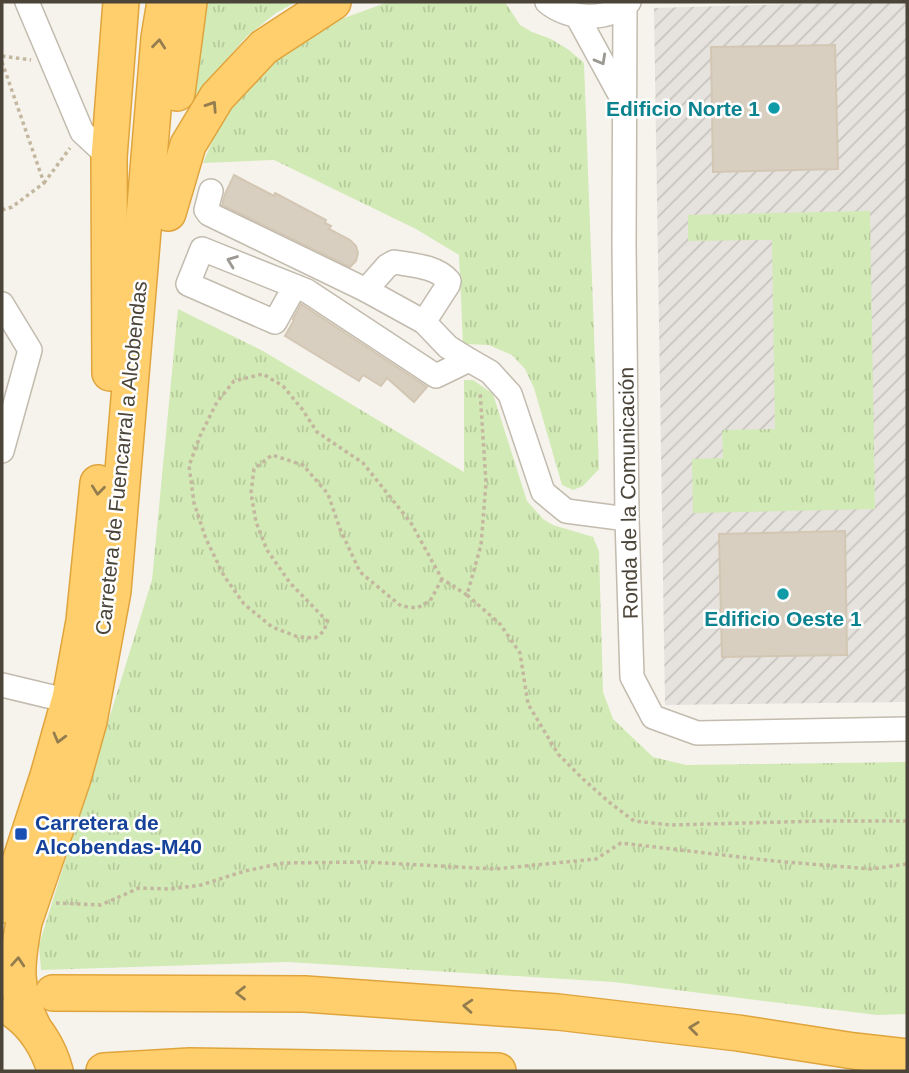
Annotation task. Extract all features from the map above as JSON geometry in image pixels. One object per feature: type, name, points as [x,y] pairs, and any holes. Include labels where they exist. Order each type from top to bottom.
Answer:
[{"type":"highway","points":[[110,373],[109,157],[121,2]]},
{"type":"highway","name":"Carretera de Fuencarral a Alcobendas","points":[[33,1027],[23,1008],[17,968],[24,922],[73,778],[84,621],[110,373],[140,2]]},
{"type":"highway","name":"Carretera de Fuencarral a Alcobendas","points":[[2,905],[15,877],[48,776],[79,711],[113,591],[157,63],[165,2]]},
{"type":"highway","points":[[79,711],[117,644],[145,493],[174,115],[190,2]]},
{"type":"highway","points":[[168,213],[188,145],[217,97],[264,47],[332,2]]},
{"type":"highway","points":[[53,993],[305,994],[558,1012],[738,1033],[907,1057]]},
{"type":"highway","points":[[2,1002],[33,1027],[45,1045],[55,1071]]},
{"type":"highway","points":[[738,1033],[907,1038]]},
{"type":"highway","points":[[104,1071],[190,1066],[498,1071]]},
{"type":"street","points":[[27,2],[82,132],[109,157]]},
{"type":"street","points":[[547,2],[556,9],[578,16],[601,16],[627,4]]},
{"type":"street","name":"Ronda de la Comunicación","points":[[627,4],[624,245],[632,677],[653,717],[698,733],[907,729]]},
{"type":"street","points":[[578,16],[625,104]]},
{"type":"street","points":[[211,191],[206,210],[209,214],[366,290],[424,322],[448,347],[490,372],[510,394],[543,492],[565,511],[627,519]]},
{"type":"street","points":[[366,290],[387,266],[394,262],[439,273],[447,278],[448,285],[424,322]]},
{"type":"street","points":[[295,286],[307,291],[436,376],[474,362]]},
{"type":"street","points":[[2,304],[30,351],[2,451]]},
{"type":"street","points":[[2,685],[79,711]]},
{"type":"path","points":[[2,56],[53,62]]},
{"type":"path","points":[[2,62],[44,183]]},
{"type":"path","points":[[2,210],[12,207],[44,183],[82,132]]},
{"type":"path","points":[[467,595],[481,545],[485,483],[474,362]]},
{"type":"path","points":[[442,579],[430,601],[417,608],[401,606],[360,572],[340,529],[328,494],[303,465],[272,455],[254,469],[251,493],[256,522],[267,550],[289,583],[327,621],[324,631],[315,638],[298,636],[272,627],[244,604],[224,576],[206,539],[194,503],[189,467],[200,436],[217,402],[234,381],[263,374],[283,386],[317,432],[363,463],[411,523],[442,579],[467,595],[500,624],[520,653],[528,704],[558,754],[609,802],[634,821],[671,825],[907,821]]},
{"type":"path","points":[[49,903],[100,905],[139,888],[171,890],[201,885],[245,871],[283,863],[366,862],[495,869],[596,859],[621,843],[871,869],[907,864]]},
{"type":"shaded area","points":[[907,2],[907,702],[665,705],[654,8]]},
{"type":"green space","points":[[202,2],[296,2],[276,13],[247,36],[193,98]]},
{"type":"green space","points":[[388,2],[505,2],[520,25],[551,39],[584,63],[599,469],[583,486],[573,490],[562,485],[534,388],[525,369],[512,355],[489,345],[463,344],[459,255],[416,229],[274,160],[203,163],[225,112],[262,70],[336,21]]},
{"type":"green space","points":[[870,211],[875,509],[693,513],[692,459],[723,458],[722,430],[775,429],[772,240],[688,241],[688,215]]},
{"type":"green space","points":[[178,309],[263,351],[464,472],[464,380],[473,380],[493,394],[527,501],[543,519],[553,525],[593,537],[599,551],[603,692],[613,719],[653,757],[686,765],[907,762],[907,1014],[877,1015],[613,982],[288,962],[41,970],[39,945],[152,580]]},
{"type":"building","name":"Edificio Norte 1","points":[[835,45],[838,169],[713,172],[711,47]]},
{"type":"building","points":[[234,175],[326,220],[325,223],[331,226],[329,229],[356,246],[356,261],[350,267],[222,205]]},
{"type":"building","points":[[301,304],[427,387],[414,402],[387,378],[381,386],[363,375],[359,381],[285,336]]},
{"type":"building","name":"Edificio Oeste 1","points":[[845,531],[847,655],[722,657],[719,534]]},
{"type":"place","name":"Edificio Norte 1","points":[[774,108]]},
{"type":"place","name":"Edificio Oeste 1","points":[[783,594]]},
{"type":"place","name":"Carretera de Alcobendas-M40","points":[[21,834]]}]
